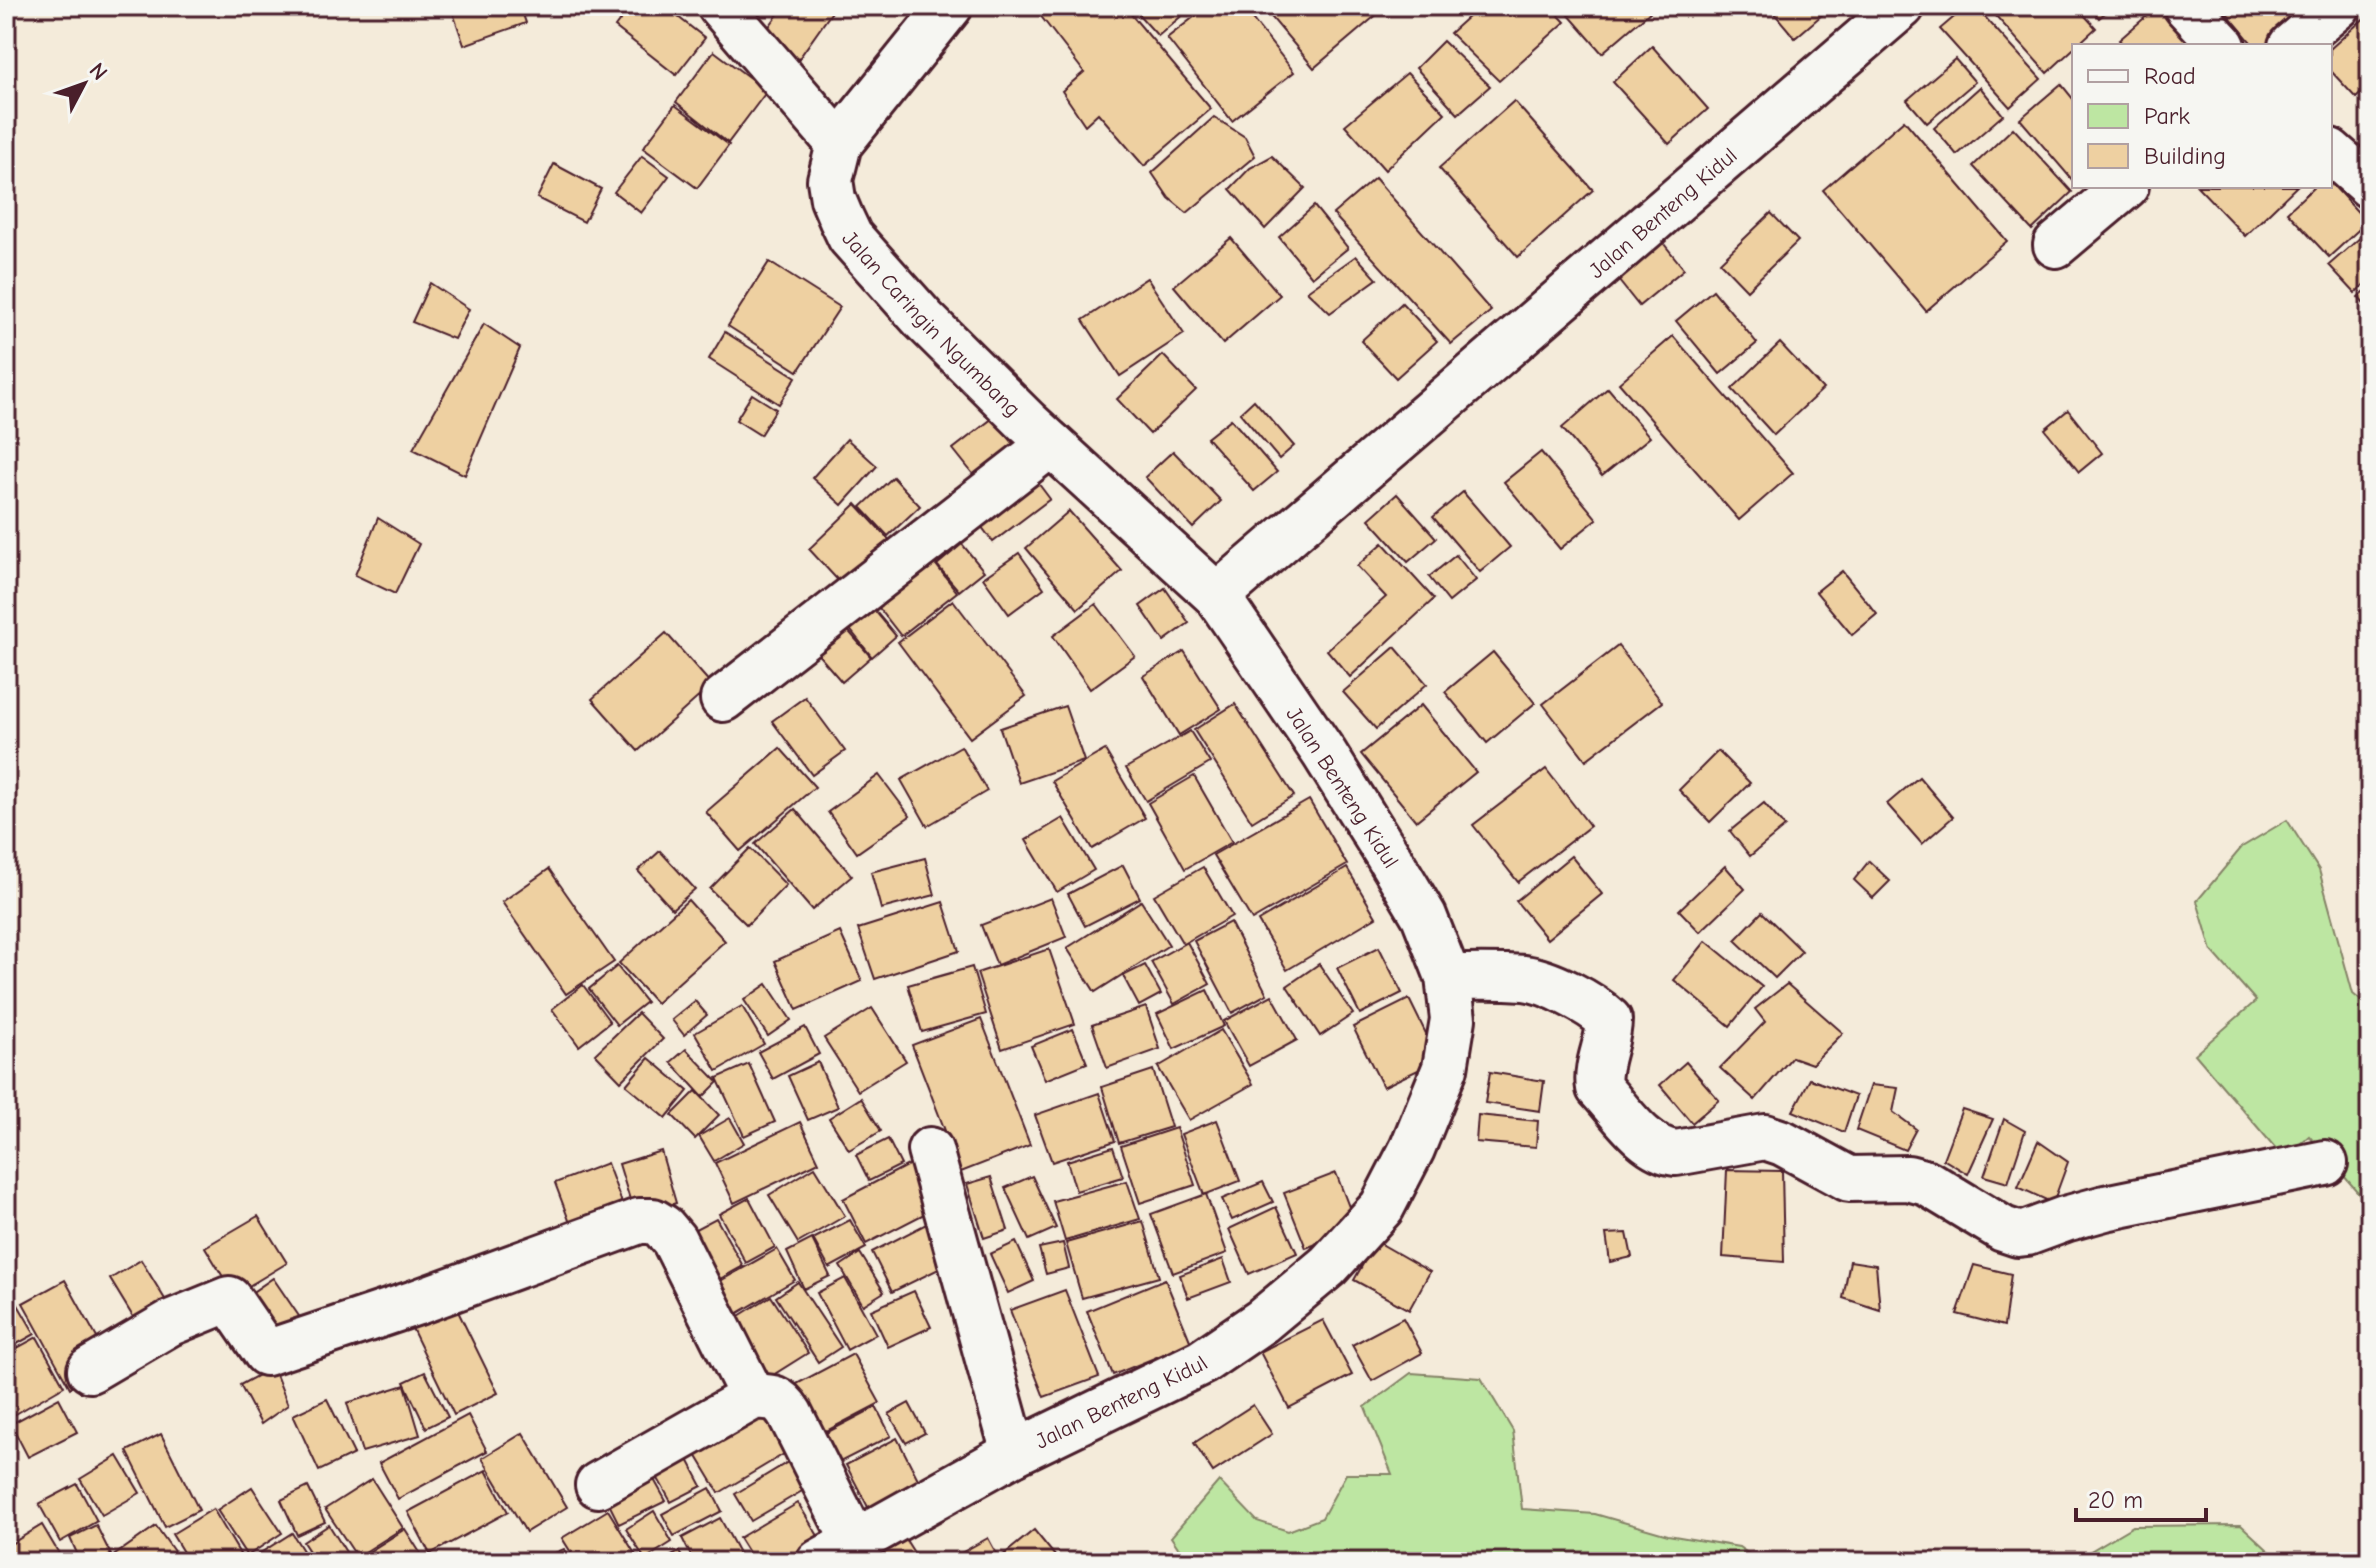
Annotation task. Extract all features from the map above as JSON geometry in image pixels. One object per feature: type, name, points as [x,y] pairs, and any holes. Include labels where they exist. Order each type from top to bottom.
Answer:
[{"type":"street","points":[[720,6],[839,144]]},
{"type":"street","name":"Jalan Caringin Ngumbang","points":[[950,6],[839,144],[830,180],[833,199],[850,237],[924,320],[1051,444],[1217,596]]},
{"type":"street","name":"Jalan Benteng Kidul","points":[[837,1553],[1014,1453],[1202,1362],[1262,1321],[1328,1266],[1382,1207],[1412,1149],[1445,1068],[1453,1019],[1448,977],[1424,916],[1387,854],[1324,753],[1217,596],[1902,6]]},
{"type":"street","points":[[2186,6],[2221,44]]},
{"type":"street","points":[[2293,44],[2338,6]]},
{"type":"street","points":[[2056,245],[2124,188]]},
{"type":"street","points":[[723,699],[1051,444]]},
{"type":"street","points":[[1448,977],[1528,979],[1582,1000],[1600,1012],[1609,1020],[1609,1034],[1597,1076],[1599,1088],[1652,1145],[1664,1152],[1676,1153],[1765,1137],[1783,1143],[1849,1179],[1908,1178],[1927,1183],[2009,1232],[2027,1233],[2105,1208],[2325,1163]]},
{"type":"street","points":[[930,1150],[1014,1453]]},
{"type":"street","points":[[90,1370],[170,1323],[229,1299],[266,1353],[415,1303],[639,1221],[653,1221],[663,1227],[683,1256],[753,1397]]},
{"type":"street","points":[[598,1485],[753,1397],[772,1396],[783,1403],[837,1553]]},
{"type":"green space","points":[[2287,820],[2319,870],[2353,994],[2370,1008],[2370,1206],[2309,1136],[2284,1158],[2195,1054],[2256,1001],[2212,951],[2197,901],[2242,847]]},
{"type":"green space","points":[[1411,1373],[1481,1378],[1513,1431],[1522,1509],[1595,1514],[1668,1535],[1739,1547],[1760,1562],[1188,1562],[1171,1537],[1219,1481],[1257,1521],[1288,1531],[1322,1518],[1346,1474],[1392,1474],[1365,1407]]},
{"type":"green space","points":[[2241,1525],[2281,1562],[2028,1562],[2087,1553],[2133,1526]]},
{"type":"building","points":[[520,6],[526,23],[464,45],[451,7]]},
{"type":"building","points":[[631,6],[664,6],[705,38],[676,75],[615,27]]},
{"type":"building","points":[[784,6],[836,6],[795,64],[760,39]]},
{"type":"building","points":[[1033,6],[1124,6],[1211,109],[1144,166],[1098,113],[1085,125],[1062,91],[1084,72]]},
{"type":"building","points":[[1131,6],[1193,6],[1158,36]]},
{"type":"building","points":[[1208,6],[1242,6],[1294,72],[1232,121],[1167,38]]},
{"type":"building","points":[[1262,6],[1387,6],[1314,68]]},
{"type":"building","points":[[1480,6],[1550,6],[1565,22],[1499,81],[1450,33]]},
{"type":"building","points":[[1561,6],[1644,6],[1650,12],[1602,53]]},
{"type":"building","points":[[1768,6],[1816,6],[1823,14],[1795,38]]},
{"type":"building","points":[[1967,6],[1975,6],[2041,79],[2010,107],[1940,29]]},
{"type":"building","points":[[1987,6],[2076,6],[2096,28],[2079,44],[2072,44],[2072,50],[2047,73]]},
{"type":"building","points":[[2089,6],[2113,6],[2099,18]]},
{"type":"building","points":[[2158,6],[2169,6],[2202,44],[2123,44],[2119,40]]},
{"type":"building","points":[[2221,6],[2283,6],[2297,23],[2271,44],[2252,44]]},
{"type":"building","points":[[2370,13],[2370,85],[2356,98],[2332,72],[2332,47]]},
{"type":"building","points":[[1443,41],[1490,86],[1458,114],[1416,68]]},
{"type":"building","points":[[1652,46],[1708,109],[1669,144],[1613,82]]},
{"type":"building","points":[[714,51],[767,91],[728,143],[676,102]]},
{"type":"building","points":[[1955,59],[1975,82],[1927,123],[1907,100]]},
{"type":"building","points":[[1407,73],[1445,113],[1385,170],[1345,125]]},
{"type":"building","points":[[2061,84],[2072,98],[2072,180],[2020,119]]},
{"type":"building","points":[[1980,87],[2003,115],[1957,155],[1934,128]]},
{"type":"building","points":[[1514,101],[1593,190],[1518,257],[1439,168]]},
{"type":"building","points":[[675,105],[729,145],[697,188],[643,148]]},
{"type":"building","points":[[1214,117],[1245,137],[1255,156],[1187,213],[1169,198],[1152,173]]},
{"type":"building","points":[[1904,120],[2007,241],[1926,311],[1823,190]]},
{"type":"building","points":[[2013,128],[2072,192],[2032,230],[1973,166]]},
{"type":"building","points":[[642,156],[669,176],[641,213],[614,192]]},
{"type":"building","points":[[1272,156],[1305,188],[1265,229],[1230,189],[1250,168]]},
{"type":"building","points":[[554,164],[601,189],[584,222],[537,198]]},
{"type":"building","points":[[1375,178],[1491,311],[1451,344],[1333,214]]},
{"type":"building","points":[[2332,184],[2367,222],[2329,257],[2287,212],[2313,188],[2332,188]]},
{"type":"building","points":[[2199,188],[2295,188],[2245,236]]},
{"type":"building","points":[[1314,206],[1348,248],[1312,277],[1279,237]]},
{"type":"building","points":[[1771,213],[1798,241],[1747,290],[1720,262]]},
{"type":"building","points":[[2370,229],[2370,279],[2355,293],[2329,265]]},
{"type":"building","points":[[1656,234],[1684,269],[1639,306],[1611,271]]},
{"type":"building","points":[[1231,238],[1280,295],[1223,344],[1174,286]]},
{"type":"building","points":[[1356,256],[1377,279],[1330,313],[1307,291]]},
{"type":"building","points":[[769,262],[840,307],[798,371],[728,326]]},
{"type":"building","points":[[1147,278],[1184,334],[1120,376],[1083,320]]},
{"type":"building","points":[[430,283],[469,309],[454,339],[412,322]]},
{"type":"building","points":[[2370,287],[2370,311],[2358,297]]},
{"type":"building","points":[[1713,290],[1757,343],[1720,374],[1676,321]]},
{"type":"building","points":[[1402,303],[1437,341],[1396,378],[1361,341]]},
{"type":"building","points":[[484,324],[520,348],[465,475],[413,449]]},
{"type":"building","points":[[725,332],[796,377],[779,404],[709,359]]},
{"type":"building","points":[[1673,336],[1793,473],[1739,520],[1619,383]]},
{"type":"building","points":[[1780,343],[1823,389],[1774,435],[1732,389]]},
{"type":"building","points":[[1163,355],[1196,390],[1150,434],[1117,399]]},
{"type":"building","points":[[1608,388],[1650,437],[1602,476],[1562,428]]},
{"type":"building","points":[[752,394],[776,409],[760,435],[736,420]]},
{"type":"building","points":[[1254,400],[1294,446],[1279,459],[1240,413]]},
{"type":"building","points":[[2068,410],[2102,453],[2079,472],[2045,429]]},
{"type":"building","points":[[993,418],[1020,452],[981,484],[953,449]]},
{"type":"building","points":[[1231,419],[1277,472],[1254,491],[1207,438]]},
{"type":"building","points":[[847,439],[877,466],[842,505],[812,478]]},
{"type":"building","points":[[1173,451],[1221,501],[1193,528],[1145,477]]},
{"type":"building","points":[[1541,452],[1597,519],[1560,549],[1504,482]]},
{"type":"building","points":[[1029,471],[1050,499],[993,542],[973,515]]},
{"type":"building","points":[[893,477],[920,506],[888,536],[861,507]]},
{"type":"building","points":[[1463,492],[1510,547],[1480,572],[1433,517]]},
{"type":"building","points":[[1397,494],[1436,538],[1408,562],[1369,519]]},
{"type":"building","points":[[856,504],[894,545],[846,589],[809,549]]},
{"type":"building","points":[[1069,511],[1122,571],[1078,609],[1026,548]]},
{"type":"building","points":[[378,518],[419,544],[395,594],[355,575]]},
{"type":"building","points":[[1383,543],[1434,599],[1350,677],[1327,650],[1386,597],[1357,566]]},
{"type":"building","points":[[962,544],[984,571],[959,591],[937,565]]},
{"type":"building","points":[[926,552],[957,592],[901,636],[869,595]]},
{"type":"building","points":[[1019,553],[1044,588],[1009,614],[983,578]]},
{"type":"building","points":[[1456,555],[1476,580],[1449,602],[1429,577]]},
{"type":"building","points":[[1842,571],[1877,614],[1852,635],[1816,592]]},
{"type":"building","points":[[1165,588],[1189,623],[1164,641],[1140,606]]},
{"type":"building","points":[[861,594],[896,636],[872,657],[837,613]]},
{"type":"building","points":[[953,600],[1026,696],[970,738],[898,642]]},
{"type":"building","points":[[1096,604],[1135,656],[1090,689],[1053,636]]},
{"type":"building","points":[[838,619],[871,657],[842,682],[809,644]]},
{"type":"building","points":[[666,633],[712,685],[638,751],[592,699]]},
{"type":"building","points":[[1618,646],[1662,702],[1586,760],[1543,704]]},
{"type":"building","points":[[1395,647],[1427,684],[1376,729],[1343,692]]},
{"type":"building","points":[[1184,651],[1221,709],[1179,735],[1143,676]]},
{"type":"building","points":[[1493,652],[1535,703],[1487,743],[1445,692]]},
{"type":"building","points":[[805,697],[845,751],[812,775],[772,721]]},
{"type":"building","points":[[1235,704],[1294,796],[1252,822],[1194,730]]},
{"type":"building","points":[[1421,705],[1476,772],[1416,821],[1361,754]]},
{"type":"building","points":[[1065,706],[1084,761],[1019,783],[1000,728]]},
{"type":"building","points":[[1190,731],[1210,763],[1146,801],[1126,768]]},
{"type":"building","points":[[961,746],[987,791],[927,826],[901,780]]},
{"type":"building","points":[[780,748],[815,787],[740,851],[706,812]]},
{"type":"building","points":[[1105,750],[1145,818],[1092,849],[1052,781]]},
{"type":"building","points":[[1718,751],[1750,783],[1710,822],[1679,790]]},
{"type":"building","points":[[1546,769],[1590,826],[1518,882],[1473,825]]},
{"type":"building","points":[[879,775],[910,816],[857,853],[828,812]]},
{"type":"building","points":[[1194,776],[1232,842],[1185,869],[1148,803]]},
{"type":"building","points":[[1919,777],[1953,817],[1922,844],[1887,804]]},
{"type":"building","points":[[1309,800],[1347,865],[1252,920],[1213,855]]},
{"type":"building","points":[[1764,803],[1785,827],[1750,856],[1730,831]]},
{"type":"building","points":[[795,809],[852,876],[812,910],[755,844]]},
{"type":"building","points":[[1063,818],[1094,870],[1057,892],[1026,840]]},
{"type":"building","points":[[750,848],[786,885],[747,925],[710,889]]},
{"type":"building","points":[[660,851],[695,889],[672,909],[638,871]]},
{"type":"building","points":[[1571,856],[1602,894],[1547,939],[1516,901]]},
{"type":"building","points":[[925,858],[935,895],[881,909],[871,872]]},
{"type":"building","points":[[1869,861],[1890,881],[1873,898],[1854,880]]},
{"type":"building","points":[[1123,865],[1140,898],[1085,926],[1068,894]]},
{"type":"building","points":[[1725,866],[1745,889],[1700,932],[1679,910]]},
{"type":"building","points":[[1203,867],[1232,916],[1183,944],[1154,895]]},
{"type":"building","points":[[1347,868],[1376,917],[1287,970],[1258,921]]},
{"type":"building","points":[[549,869],[614,962],[566,994],[502,902]]},
{"type":"building","points":[[1051,898],[1066,937],[997,965],[981,925]]},
{"type":"building","points":[[688,900],[725,941],[656,1003],[619,963]]},
{"type":"building","points":[[1141,901],[1169,945],[1095,992],[1067,948]]},
{"type":"building","points":[[943,902],[959,951],[875,979],[858,929]]},
{"type":"building","points":[[1762,912],[1802,951],[1775,978],[1735,940]]},
{"type":"building","points":[[1230,922],[1267,994],[1232,1013],[1194,941]]},
{"type":"building","points":[[840,932],[862,981],[797,1010],[775,961]]},
{"type":"building","points":[[1706,941],[1762,987],[1730,1026],[1674,980]]},
{"type":"building","points":[[1187,942],[1210,984],[1174,1004],[1151,962]]},
{"type":"building","points":[[1379,947],[1402,993],[1360,1014],[1337,968]]},
{"type":"building","points":[[1049,949],[1075,1024],[1002,1049],[977,973]]},
{"type":"building","points":[[1319,964],[1353,1014],[1320,1036],[1287,986]]},
{"type":"building","points":[[1145,965],[1161,994],[1139,1006],[1123,976]]},
{"type":"building","points":[[617,966],[646,1002],[617,1025],[589,989]]},
{"type":"building","points":[[972,967],[986,1014],[922,1032],[908,985]]},
{"type":"building","points":[[767,984],[791,1020],[768,1036],[744,1000]]},
{"type":"building","points":[[1787,984],[1843,1033],[1812,1064],[1792,1057],[1755,1100],[1720,1068],[1765,1022],[1755,1009]]},
{"type":"building","points":[[583,985],[610,1022],[579,1046],[552,1009]]},
{"type":"building","points":[[1207,990],[1224,1026],[1174,1049],[1157,1014]]},
{"type":"building","points":[[1272,995],[1297,1040],[1249,1066],[1224,1021]]},
{"type":"building","points":[[1409,999],[1439,1060],[1383,1087],[1353,1027]]},
{"type":"building","points":[[695,1001],[707,1015],[684,1035],[672,1020]]},
{"type":"building","points":[[742,1006],[764,1044],[717,1071],[695,1033]]},
{"type":"building","points":[[1146,1007],[1160,1049],[1107,1068],[1092,1025]]},
{"type":"building","points":[[872,1008],[906,1061],[858,1091],[824,1038]]},
{"type":"building","points":[[638,1013],[663,1039],[621,1081],[595,1054]]},
{"type":"building","points":[[981,1019],[1030,1145],[961,1172],[912,1045]]},
{"type":"building","points":[[805,1027],[819,1054],[773,1079],[758,1052]]},
{"type":"building","points":[[1073,1029],[1087,1063],[1045,1080],[1031,1046]]},
{"type":"building","points":[[1221,1030],[1253,1084],[1189,1120],[1158,1067]]},
{"type":"building","points":[[686,1049],[718,1082],[703,1097],[671,1062]]},
{"type":"building","points":[[649,1058],[688,1091],[666,1118],[626,1085]]},
{"type":"building","points":[[818,1062],[838,1107],[808,1120],[788,1076]]},
{"type":"building","points":[[1686,1062],[1719,1100],[1692,1123],[1660,1085]]},
{"type":"building","points":[[749,1064],[775,1122],[744,1136],[717,1078]]},
{"type":"building","points":[[1153,1070],[1171,1127],[1119,1143],[1102,1087]]},
{"type":"building","points":[[1490,1072],[1544,1081],[1540,1111],[1485,1103]]},
{"type":"building","points":[[1810,1079],[1856,1096],[1844,1132],[1793,1111]]},
{"type":"building","points":[[1871,1085],[1898,1088],[1893,1112],[1916,1129],[1905,1150],[1856,1130]]},
{"type":"building","points":[[696,1091],[719,1115],[695,1139],[672,1115]]},
{"type":"building","points":[[1099,1093],[1115,1141],[1052,1162],[1035,1115]]},
{"type":"building","points":[[861,1098],[881,1131],[849,1150],[829,1118]]},
{"type":"building","points":[[1962,1109],[1993,1119],[1968,1174],[1943,1159]]},
{"type":"building","points":[[1478,1115],[1538,1121],[1536,1147],[1476,1142]]},
{"type":"building","points":[[730,1118],[744,1143],[714,1161],[699,1136]]},
{"type":"building","points":[[2004,1119],[2025,1131],[2008,1183],[1984,1176]]},
{"type":"building","points":[[1217,1120],[1240,1181],[1204,1195],[1181,1134]]},
{"type":"building","points":[[800,1122],[819,1162],[734,1203],[715,1163]]},
{"type":"building","points":[[1176,1128],[1195,1185],[1140,1203],[1121,1146]]},
{"type":"building","points":[[888,1139],[901,1165],[869,1181],[856,1155]]},
{"type":"building","points":[[2038,1141],[2068,1162],[2053,1203],[2018,1187]]},
{"type":"building","points":[[1113,1147],[1123,1177],[1076,1191],[1067,1161]]},
{"type":"building","points":[[661,1151],[676,1203],[635,1216],[619,1164]]},
{"type":"building","points":[[607,1163],[628,1219],[576,1239],[555,1183]]},
{"type":"building","points":[[912,1163],[930,1211],[866,1244],[843,1199]]},
{"type":"building","points":[[815,1167],[845,1216],[798,1243],[769,1195]]},
{"type":"building","points":[[1727,1170],[1782,1171],[1784,1262],[1723,1257]]},
{"type":"building","points":[[1336,1173],[1357,1228],[1306,1248],[1284,1193]]},
{"type":"building","points":[[1032,1176],[1056,1228],[1029,1240],[1005,1188]]},
{"type":"building","points":[[991,1177],[1008,1230],[984,1238],[967,1184]]},
{"type":"building","points":[[1127,1181],[1140,1219],[1065,1241],[1053,1201]]},
{"type":"building","points":[[1263,1182],[1273,1202],[1232,1220],[1222,1199]]},
{"type":"building","points":[[1206,1194],[1227,1253],[1173,1273],[1151,1214]]},
{"type":"building","points":[[749,1198],[775,1247],[746,1263],[719,1214]]},
{"type":"building","points":[[1276,1207],[1297,1253],[1249,1274],[1229,1229]]},
{"type":"building","points":[[258,1216],[287,1263],[234,1295],[205,1247]]},
{"type":"building","points":[[716,1218],[743,1266],[711,1284],[684,1235]]},
{"type":"building","points":[[850,1220],[866,1248],[829,1268],[813,1239]]},
{"type":"building","points":[[1143,1221],[1159,1277],[1082,1298],[1066,1243]]},
{"type":"building","points":[[930,1222],[951,1263],[892,1292],[872,1252]]},
{"type":"building","points":[[1627,1233],[1632,1257],[1610,1262],[1606,1234]]},
{"type":"building","points":[[812,1239],[830,1276],[804,1289],[787,1252]]},
{"type":"building","points":[[1376,1241],[1430,1272],[1409,1310],[1354,1280]]},
{"type":"building","points":[[1016,1242],[1034,1281],[1008,1293],[990,1254]]},
{"type":"building","points":[[1063,1243],[1069,1268],[1046,1274],[1039,1248]]},
{"type":"building","points":[[777,1249],[795,1280],[733,1316],[715,1284]]},
{"type":"building","points":[[860,1253],[884,1292],[863,1305],[840,1266]]},
{"type":"building","points":[[1223,1259],[1231,1282],[1188,1298],[1180,1275]]},
{"type":"building","points":[[141,1260],[177,1319],[146,1338],[110,1279]]},
{"type":"building","points":[[1850,1261],[1876,1265],[1880,1310],[1843,1298]]},
{"type":"building","points":[[1974,1265],[2011,1274],[2004,1326],[1957,1314]]},
{"type":"building","points":[[273,1278],[305,1325],[276,1345],[244,1298]]},
{"type":"building","points":[[845,1278],[876,1334],[847,1350],[817,1293]]},
{"type":"building","points":[[1165,1279],[1191,1343],[1113,1375],[1087,1311]]},
{"type":"building","points":[[65,1280],[112,1365],[70,1388],[23,1303]]},
{"type":"building","points":[[798,1282],[841,1347],[818,1362],[776,1297]]},
{"type":"building","points":[[1065,1290],[1099,1377],[1044,1397],[1010,1310]]},
{"type":"building","points":[[914,1291],[931,1327],[888,1347],[871,1310]]},
{"type":"building","points":[[771,1296],[808,1353],[757,1385],[721,1327]]},
{"type":"building","points":[[451,1297],[498,1393],[454,1415],[407,1318]]},
{"type":"building","points":[[17,1303],[35,1334],[6,1350],[6,1310]]},
{"type":"building","points":[[1403,1318],[1422,1353],[1372,1381],[1352,1345]]},
{"type":"building","points":[[1323,1320],[1352,1375],[1289,1408],[1260,1352]]},
{"type":"building","points":[[37,1337],[64,1386],[14,1415],[6,1401],[6,1354]]},
{"type":"building","points":[[853,1354],[880,1403],[817,1436],[791,1387]]},
{"type":"building","points":[[273,1367],[288,1405],[261,1424],[240,1385]]},
{"type":"building","points":[[425,1372],[448,1417],[426,1428],[404,1382]]},
{"type":"building","points":[[405,1385],[420,1435],[362,1452],[347,1403]]},
{"type":"building","points":[[59,1398],[77,1432],[28,1457],[11,1424]]},
{"type":"building","points":[[327,1399],[354,1454],[319,1471],[293,1415]]},
{"type":"building","points":[[909,1403],[925,1433],[906,1443],[889,1414]]},
{"type":"building","points":[[1253,1405],[1272,1434],[1213,1472],[1194,1443]]},
{"type":"building","points":[[762,1406],[789,1451],[719,1493],[692,1448]]},
{"type":"building","points":[[876,1407],[891,1436],[840,1462],[824,1434]]},
{"type":"building","points":[[468,1415],[487,1451],[398,1499],[379,1463]]},
{"type":"building","points":[[523,1433],[567,1507],[526,1532],[482,1458]]},
{"type":"building","points":[[161,1434],[199,1510],[165,1527],[127,1451]]},
{"type":"building","points":[[897,1438],[921,1485],[870,1511],[846,1465]]},
{"type":"building","points":[[683,1450],[702,1486],[671,1502],[651,1466]]},
{"type":"building","points":[[118,1456],[140,1493],[102,1515],[80,1479]]},
{"type":"building","points":[[793,1459],[809,1487],[751,1521],[735,1494]]},
{"type":"building","points":[[647,1467],[666,1501],[619,1524],[602,1490]]},
{"type":"building","points":[[486,1470],[508,1512],[430,1554],[408,1512]]},
{"type":"building","points":[[372,1479],[403,1528],[357,1557],[325,1509]]},
{"type":"building","points":[[77,1484],[97,1521],[60,1542],[39,1504]]},
{"type":"building","points":[[252,1487],[282,1533],[247,1556],[217,1510]]},
{"type":"building","points":[[308,1487],[325,1522],[297,1535],[281,1500]]},
{"type":"building","points":[[710,1488],[722,1511],[674,1536],[662,1514]]},
{"type":"building","points":[[798,1503],[823,1544],[794,1562],[754,1562],[739,1538]]},
{"type":"building","points":[[213,1509],[240,1554],[228,1562],[189,1562],[172,1534]]},
{"type":"building","points":[[608,1510],[637,1557],[629,1562],[577,1562],[562,1538]]},
{"type":"building","points":[[654,1511],[672,1542],[645,1559],[626,1529]]},
{"type":"building","points":[[720,1518],[744,1562],[694,1562],[682,1538]]},
{"type":"building","points":[[42,1525],[64,1562],[12,1562],[6,1547]]},
{"type":"building","points":[[96,1525],[111,1555],[97,1562],[81,1562],[70,1538]]},
{"type":"building","points":[[329,1525],[351,1560],[348,1562],[316,1562],[303,1542]]},
{"type":"building","points":[[156,1526],[180,1560],[105,1562]]},
{"type":"building","points":[[405,1529],[426,1562],[353,1562]]},
{"type":"building","points":[[1034,1530],[1060,1562],[1005,1562],[1001,1557]]},
{"type":"building","points":[[292,1533],[310,1562],[252,1562],[251,1559]]},
{"type":"building","points":[[988,1538],[1001,1562],[945,1562]]},
{"type":"building","points":[[906,1540],[920,1562],[879,1562],[876,1558]]},
{"type":"building","points":[[564,1549],[570,1562],[534,1562]]},
{"type":"building","points":[[679,1552],[685,1562],[660,1562]]}]
